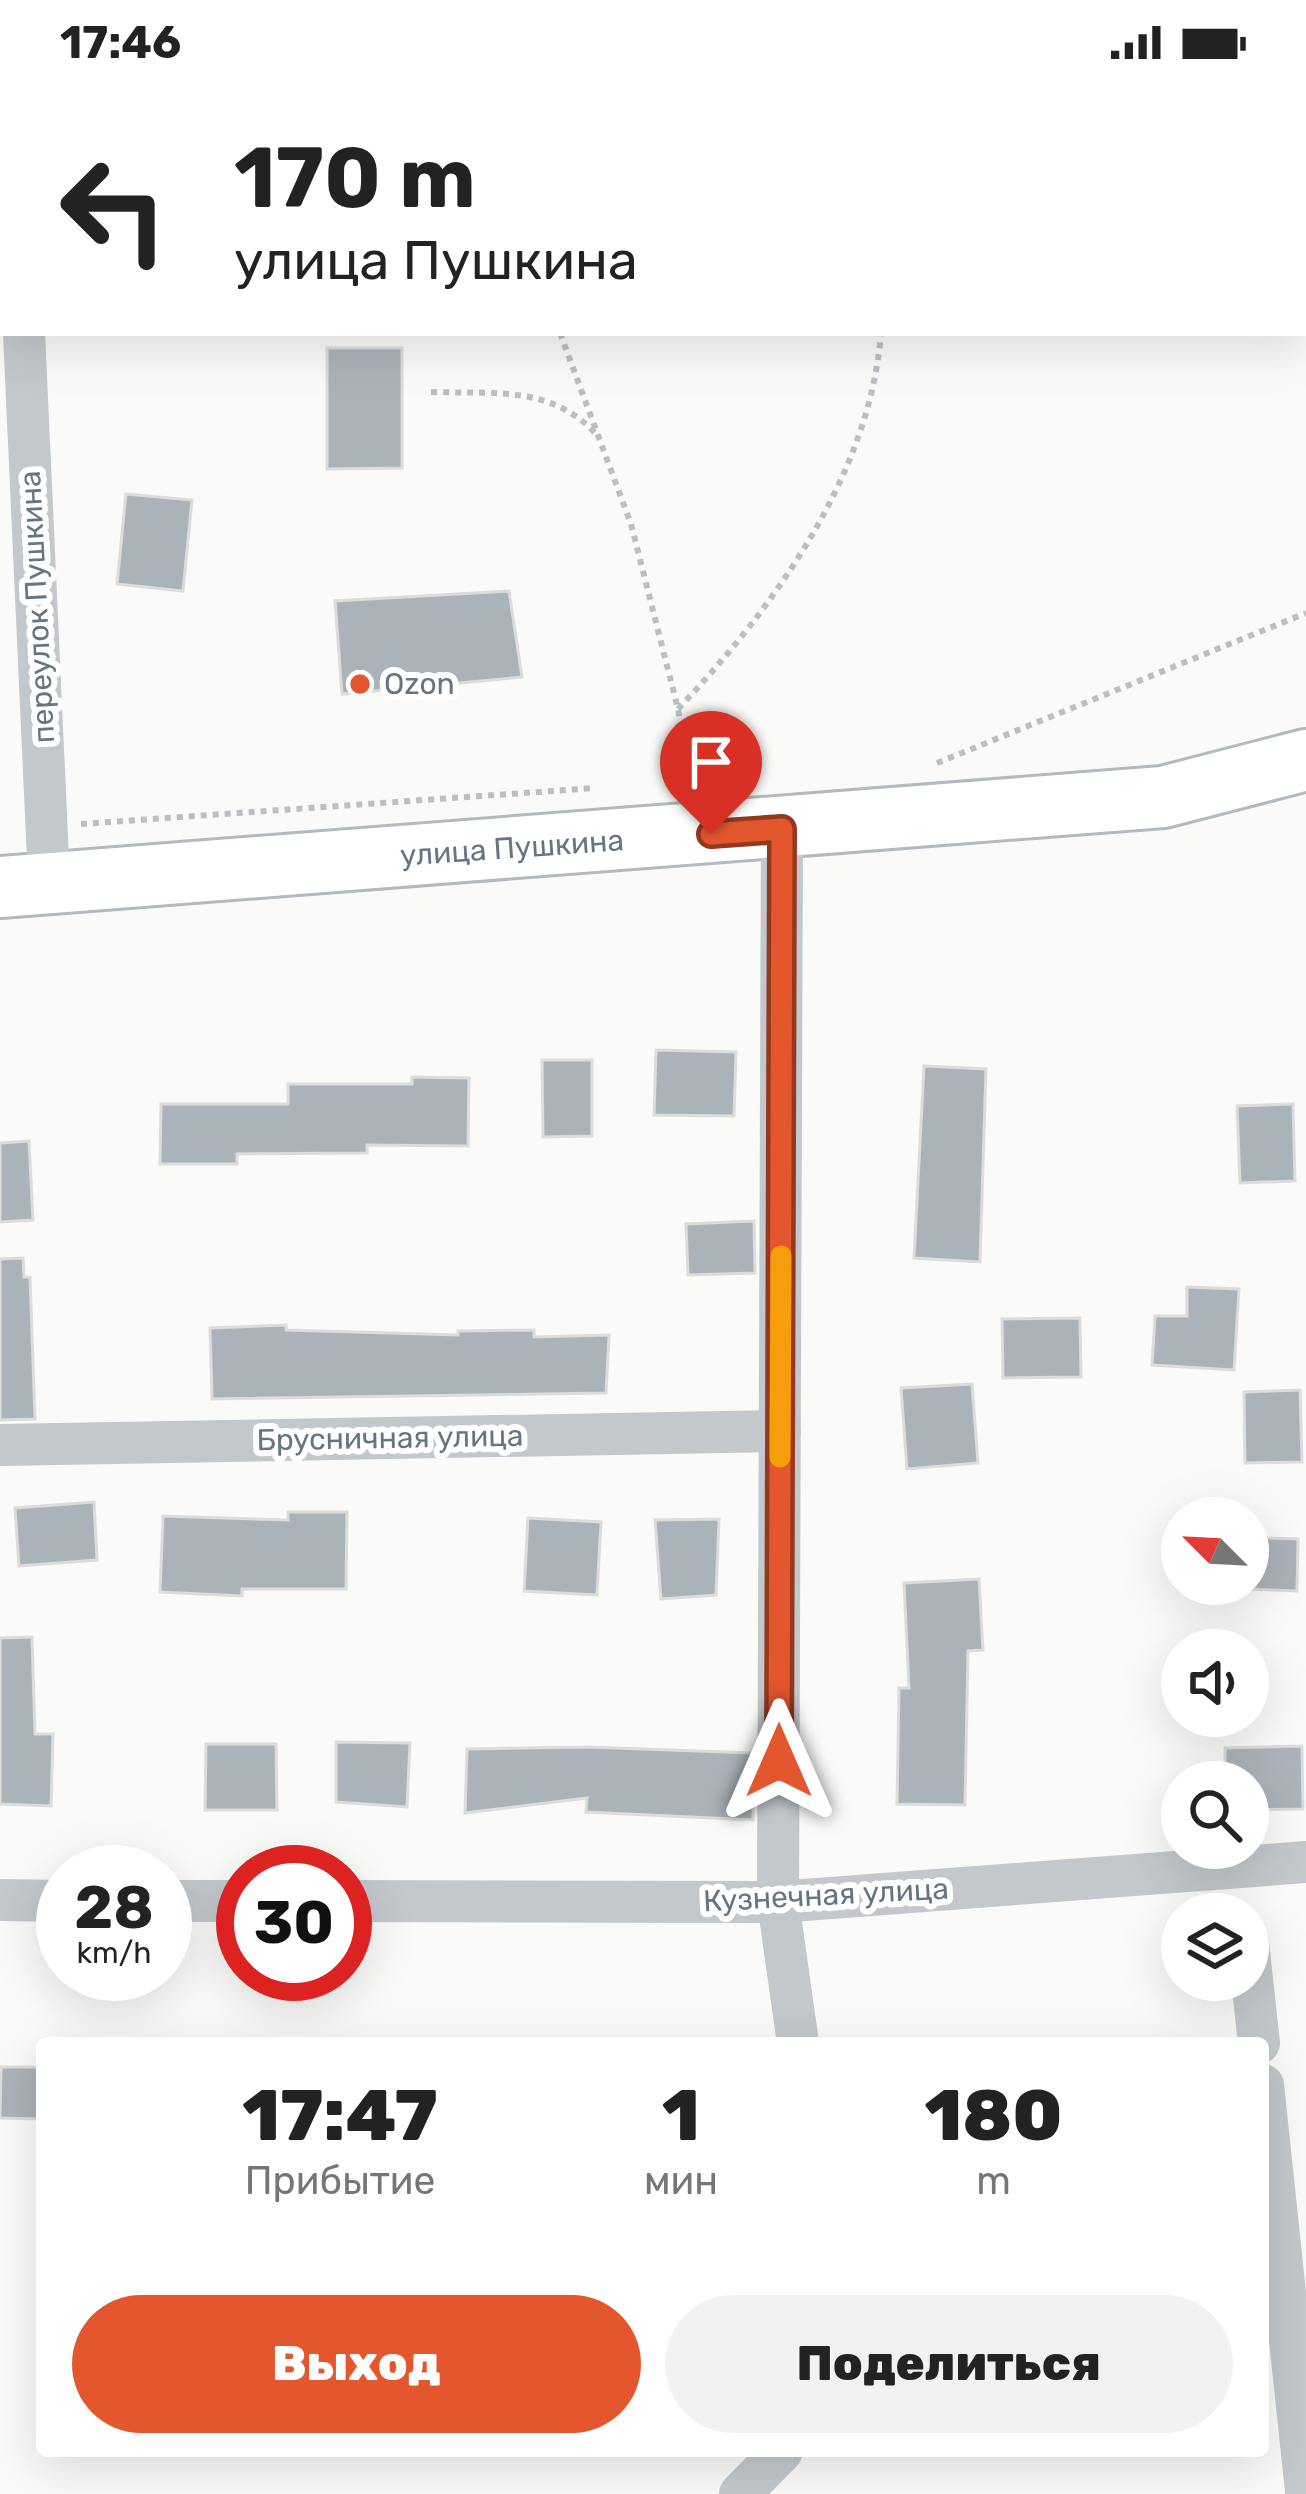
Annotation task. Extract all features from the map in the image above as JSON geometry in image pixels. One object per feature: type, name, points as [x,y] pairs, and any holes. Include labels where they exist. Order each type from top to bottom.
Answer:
[{"type":"street","name":"переулок Пушкина","points":[[24,336],[32,865]]},
{"type":"street","name":"улица Пушкина","points":[[32,865],[704,799],[782,846],[1163,797],[1306,760]]},
{"type":"street","points":[[0,926],[782,846],[1176,826],[1274,808],[1306,796]]},
{"type":"street","points":[[782,846],[778,1902],[797,2037]]},
{"type":"street","name":"Брусничная улица","points":[[0,1445],[780,1431]]},
{"type":"street","name":"Кузнечная улица","points":[[1269,1866],[1306,1862]]},
{"type":"street","points":[[1240,1869],[1243,1893]]},
{"type":"street","name":"Кузнечная улица","points":[[372,1901],[778,1902],[1240,1869]]},
{"type":"street","points":[[0,1900],[36,1900]]},
{"type":"street","points":[[1254,2001],[1257,2037]]},
{"type":"street","points":[[1269,2142],[1306,2491]]},
{"type":"street","points":[[740,2494],[776,2457]]},
{"type":"path","points":[[561,336],[631,524],[704,799]]},
{"type":"path","points":[[678,709],[737,647],[797,555],[854,454],[880,336]]},
{"type":"path","points":[[431,392],[549,399],[580,417],[598,437]]},
{"type":"path","points":[[930,765],[1306,613]]},
{"type":"path","points":[[32,865],[618,787]]},
{"type":"building","points":[[327,348],[402,348],[402,468],[327,469]]},
{"type":"building","points":[[126,494],[192,500],[183,591],[117,584]]},
{"type":"building","points":[[509,591],[522,677],[342,694],[335,601]]},
{"type":"building","points":[[656,1050],[736,1052],[734,1116],[654,1115]]},
{"type":"building","points":[[542,1060],[592,1060],[592,1136],[543,1137]]},
{"type":"building","points":[[924,1066],[986,1069],[980,1262],[914,1258]]},
{"type":"building","points":[[412,1077],[469,1078],[468,1146],[367,1145],[367,1153],[237,1154],[237,1164],[160,1164],[161,1104],[288,1104],[288,1084],[412,1084]]},
{"type":"building","points":[[1293,1104],[1295,1181],[1240,1183],[1237,1106]]},
{"type":"building","points":[[29,1141],[33,1220],[0,1222],[0,1143]]},
{"type":"building","points":[[754,1221],[755,1273],[688,1275],[686,1224]]},
{"type":"building","points":[[23,1258],[24,1277],[30,1277],[35,1419],[0,1420],[0,1259]]},
{"type":"building","points":[[1187,1287],[1239,1289],[1234,1370],[1152,1365],[1155,1316],[1187,1316]]},
{"type":"building","points":[[1080,1318],[1081,1377],[1003,1378],[1002,1319]]},
{"type":"building","points":[[286,1325],[286,1330],[458,1335],[458,1331],[534,1330],[534,1337],[609,1335],[606,1393],[212,1399],[210,1328]]},
{"type":"building","points":[[972,1384],[978,1463],[907,1469],[901,1388]]},
{"type":"building","points":[[1300,1390],[1302,1462],[1245,1463],[1244,1392]]},
{"type":"building","points":[[94,1502],[97,1560],[19,1566],[15,1508]]},
{"type":"building","points":[[288,1512],[347,1512],[346,1589],[242,1589],[242,1596],[160,1592],[163,1516],[288,1520]]},
{"type":"building","points":[[528,1518],[601,1522],[597,1595],[524,1591]]},
{"type":"building","points":[[719,1519],[716,1595],[661,1599],[655,1520]]},
{"type":"building","points":[[1269,1538],[1298,1539],[1297,1591],[1269,1590]]},
{"type":"building","points":[[979,1579],[983,1650],[968,1651],[965,1805],[897,1804],[899,1688],[909,1688],[904,1583]]},
{"type":"building","points":[[32,1637],[35,1734],[53,1734],[51,1806],[0,1804],[0,1638]]},
{"type":"building","points":[[336,1742],[410,1743],[407,1807],[336,1802]]},
{"type":"building","points":[[206,1744],[276,1744],[277,1810],[205,1810]]},
{"type":"building","points":[[1302,1746],[1303,1809],[1269,1810],[1269,1761],[1225,1761],[1225,1748]]},
{"type":"building","points":[[588,1747],[753,1753],[753,1820],[586,1812],[587,1798],[465,1813],[467,1749]]},
{"type":"building","points":[[1,2067],[36,2067],[36,2119],[0,2118]]},
{"type":"slow traffic","points":[[780,1457],[781,1256]]},
{"type":"place","name":"Ozon","points":[[360,684]]},
{"type":"route","points":[[711,834],[782,829],[779,1761]]}]
